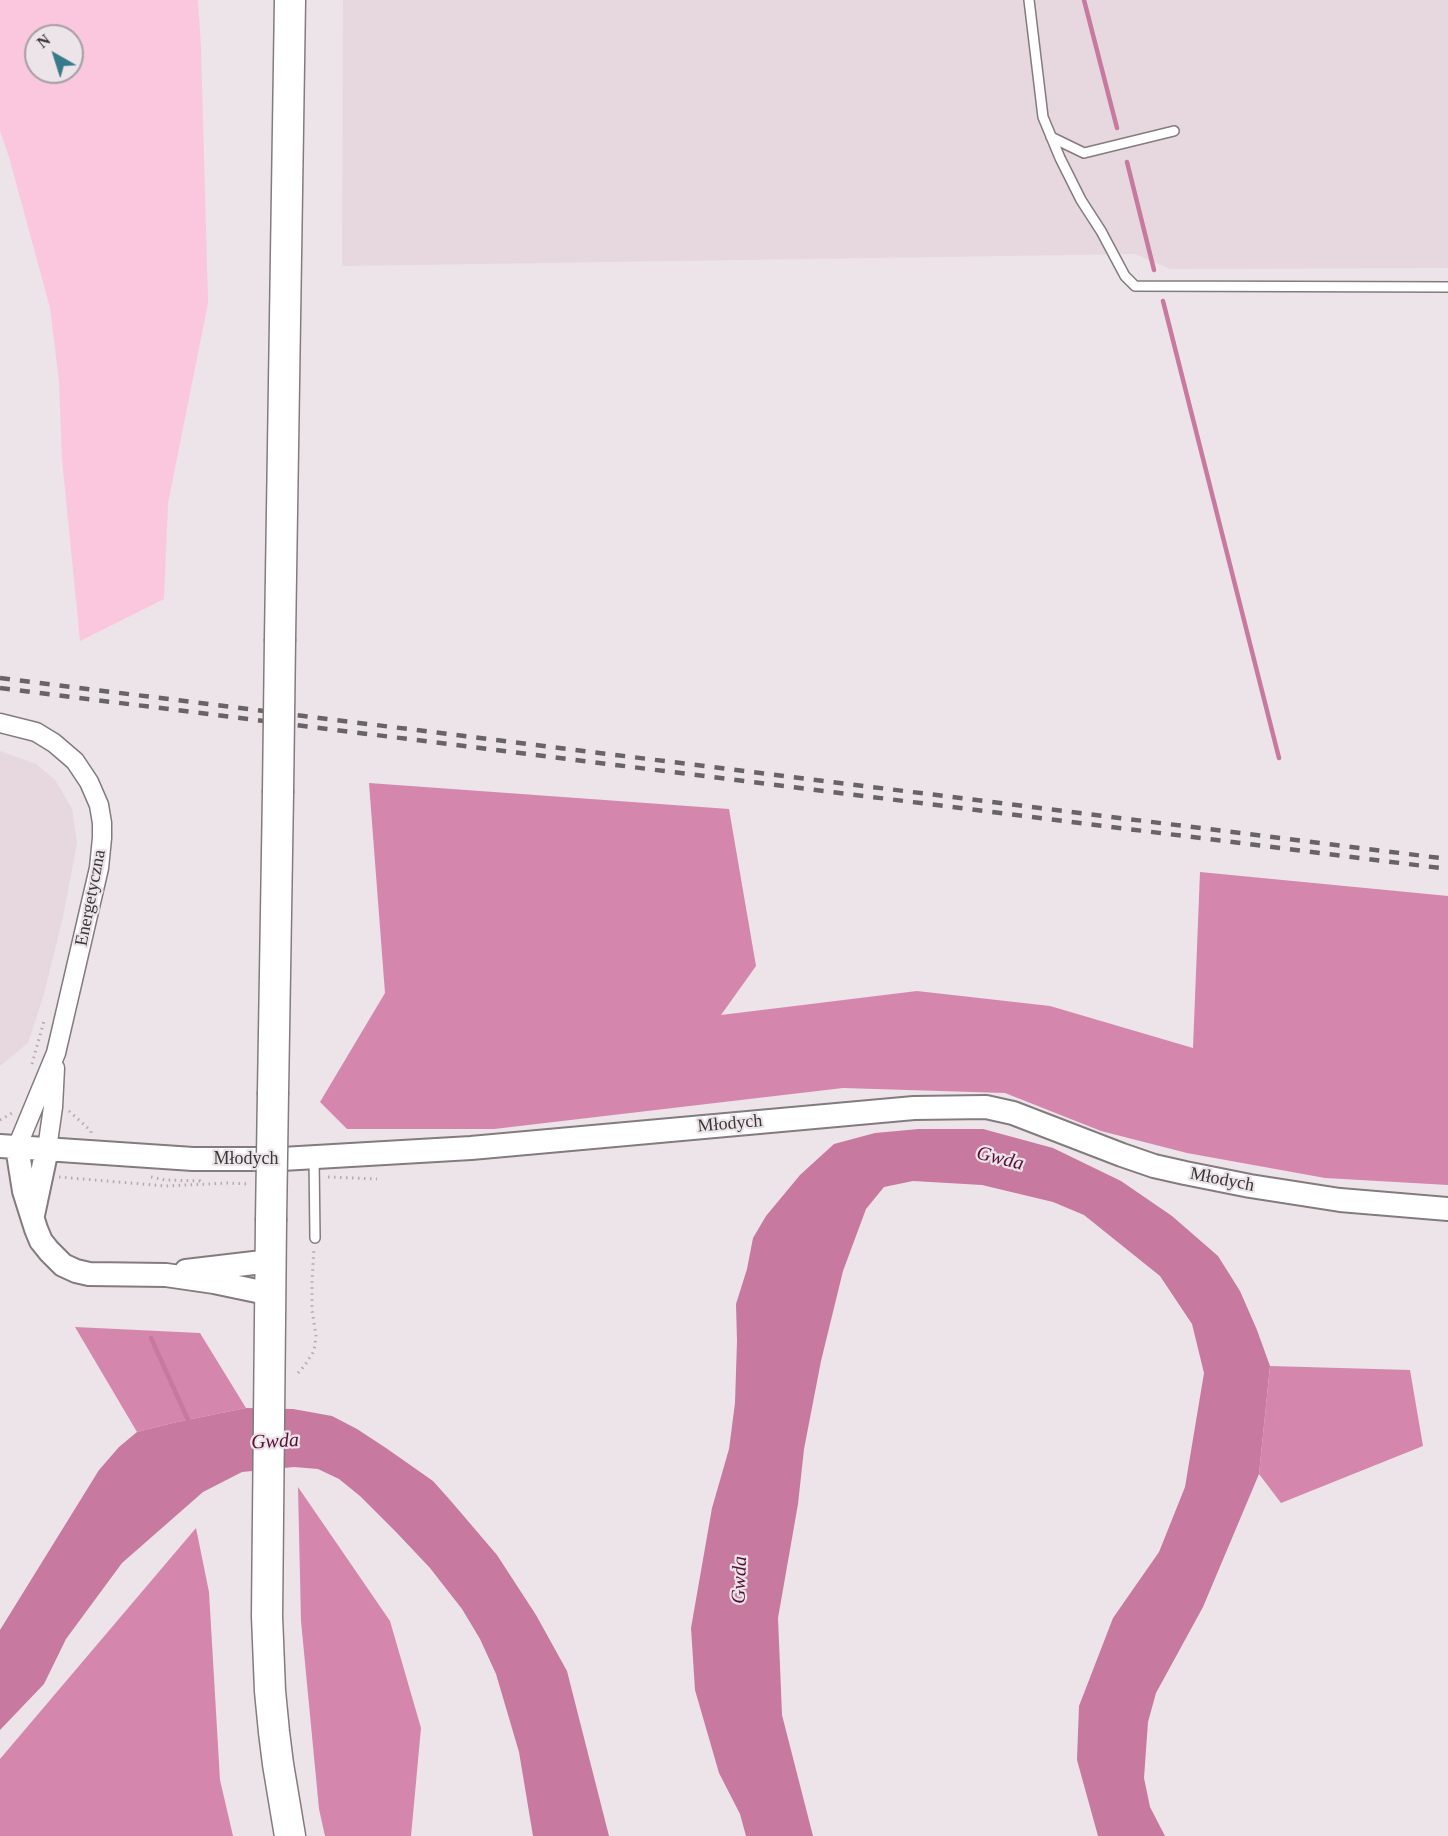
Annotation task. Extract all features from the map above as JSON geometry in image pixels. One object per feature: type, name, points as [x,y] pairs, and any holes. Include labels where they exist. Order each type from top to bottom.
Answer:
[{"type":"highway","points":[[290,0],[267,1552],[270,1691],[278,1764],[290,1836]]},
{"type":"street","name":"Energetyczna","points":[[0,723],[36,732],[54,742],[75,761],[89,782],[99,805],[102,838],[99,868],[56,1053]]},
{"type":"street","points":[[56,1053],[9,1147],[38,1234],[49,1251],[63,1265],[76,1271],[105,1275],[166,1275],[271,1294]]},
{"type":"street","points":[[32,1217],[47,1149],[53,1107],[56,1053]]},
{"type":"street","name":"Młodych","points":[[9,1147],[227,1160],[315,1168],[471,1148],[914,1108],[986,1107],[1013,1113],[1154,1166],[1185,1173],[1340,1200],[1448,1209]]},
{"type":"street","points":[[166,1275],[271,1260]]},
{"type":"lane","points":[[1029,0],[1043,117],[1081,200],[1125,276],[1135,286],[1448,287]]},
{"type":"lane","points":[[1051,137],[1084,153],[1174,131]]},
{"type":"lane","points":[[315,1168],[315,1238]]},
{"type":"path","points":[[31,1066],[47,1014]]},
{"type":"path","points":[[0,1120],[15,1111]]},
{"type":"path","points":[[315,1168],[322,1177],[377,1179]]},
{"type":"path","points":[[41,1176],[166,1186],[259,1184]]},
{"type":"path","points":[[298,1373],[314,1350],[316,1336],[312,1310],[315,1238]]},
{"type":"shaded area","points":[[0,0],[198,0],[208,303],[168,503],[164,599],[80,641],[62,459],[59,381],[50,308],[0,131]]},
{"type":"shaded area","points":[[343,0],[1448,0],[1448,268],[1170,269],[1135,254],[342,266]]},
{"type":"shaded area","points":[[0,751],[36,764],[55,780],[72,809],[77,843],[63,917],[44,994],[28,1043],[0,1066]]},
{"type":"shaded area","points":[[369,783],[729,809],[756,966],[721,1015],[917,991],[1050,1006],[1193,1048],[1200,872],[1448,896],[1448,1185],[1325,1178],[1187,1153],[1101,1131],[1005,1093],[843,1088],[494,1129],[347,1129],[320,1102],[385,993]]},
{"type":"shaded area","points":[[75,1327],[200,1333],[246,1408],[137,1432]]},
{"type":"shaded area","points":[[1270,1366],[1410,1370],[1423,1446],[1281,1503],[1259,1474]]},
{"type":"shaded area","points":[[298,1487],[390,1621],[421,1728],[411,1836],[325,1836],[319,1809],[301,1621]]},
{"type":"shaded area","points":[[196,1528],[209,1592],[220,1780],[233,1836],[0,1836],[0,1759]]},
{"type":"water","name":"Gwda","points":[[919,1129],[983,1129],[1053,1148],[1121,1181],[1172,1216],[1218,1256],[1240,1291],[1270,1366],[1259,1474],[1203,1607],[1156,1693],[1148,1722],[1144,1778],[1150,1807],[1165,1836],[1098,1836],[1077,1760],[1079,1706],[1113,1618],[1159,1552],[1185,1487],[1204,1373],[1192,1324],[1160,1276],[1084,1215],[1053,1202],[982,1185],[913,1181],[884,1187],[866,1209],[843,1271],[821,1361],[804,1449],[798,1504],[778,1618],[782,1715],[813,1836],[746,1836],[740,1814],[719,1773],[695,1690],[691,1628],[712,1508],[729,1449],[735,1403],[736,1304],[747,1269],[753,1238],[766,1216],[800,1175],[834,1144],[875,1133]]},
{"type":"water","name":"Gwda","points":[[246,1408],[293,1409],[332,1416],[357,1429],[433,1481],[497,1555],[536,1615],[567,1671],[609,1836],[533,1836],[519,1752],[496,1674],[480,1639],[462,1609],[430,1568],[397,1533],[360,1496],[339,1479],[318,1469],[294,1467],[242,1472],[203,1492],[122,1563],[66,1639],[44,1684],[0,1730],[0,1630],[99,1470],[119,1447],[137,1432]]},
{"type":"waterway","points":[[1084,0],[1117,128]]},
{"type":"waterway","points":[[1127,162],[1154,270]]},
{"type":"waterway","points":[[1163,301],[1279,758]]},
{"type":"waterway","points":[[151,1338],[188,1420]]},
{"type":"railway","points":[[0,678],[1448,859]]},
{"type":"railway","points":[[0,688],[1448,869]]}]
